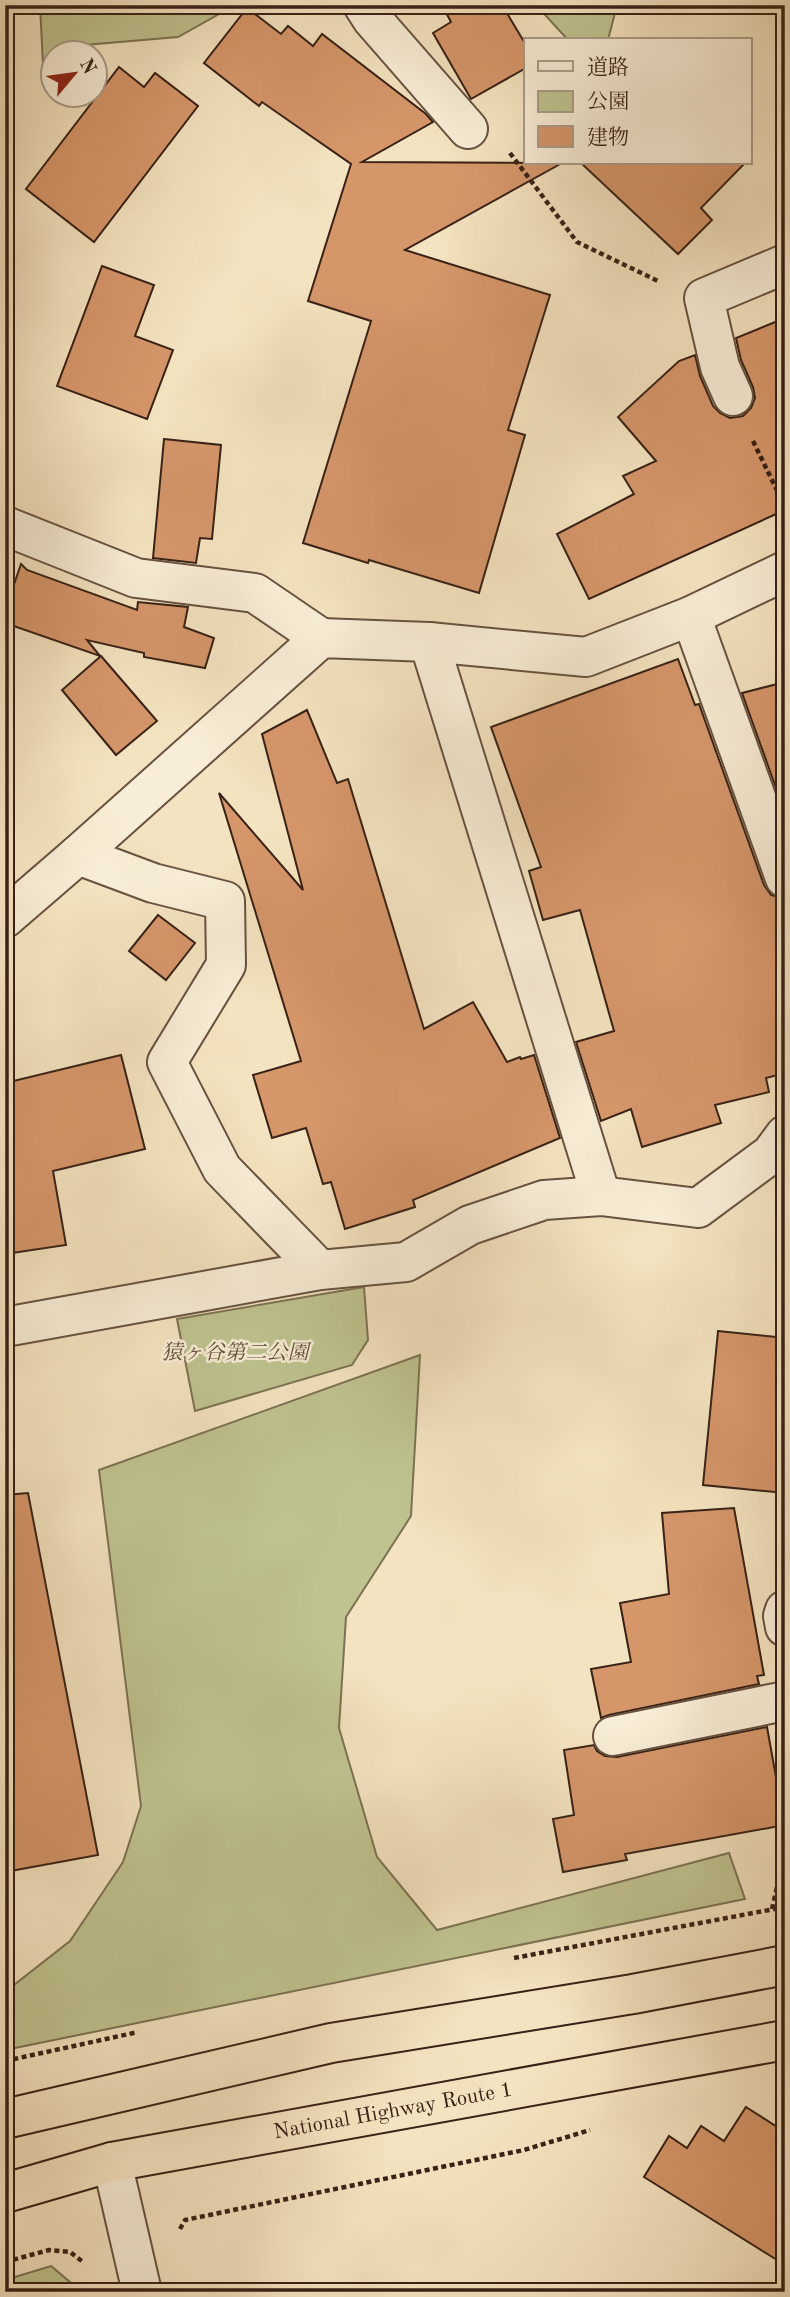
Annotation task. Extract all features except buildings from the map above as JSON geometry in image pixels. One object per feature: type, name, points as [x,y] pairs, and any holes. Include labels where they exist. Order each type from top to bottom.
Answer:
[{"type":"highway","points":[[5,2119],[331,2043],[634,1994],[785,1965]]},
{"type":"highway","name":"National Highway Route 1","points":[[5,2193],[112,2162],[785,2040]]},
{"type":"street","points":[[363,5],[372,19],[468,129]]},
{"type":"street","points":[[733,396],[720,367],[704,298],[785,264]]},
{"type":"street","points":[[5,526],[136,578],[255,593],[321,638],[429,642],[586,657],[691,616],[785,571]]},
{"type":"street","points":[[691,616],[785,878]]},
{"type":"street","points":[[5,918],[321,638]]},
{"type":"street","points":[[429,642],[601,1196]]},
{"type":"street","points":[[78,855],[153,883],[225,901],[226,965],[167,1062],[222,1170],[320,1270]]},
{"type":"street","points":[[5,1327],[320,1270],[406,1262],[470,1225],[544,1200],[601,1196],[698,1208],[780,1152]]},
{"type":"street","points":[[785,1610],[785,1627]]},
{"type":"street","points":[[613,1736],[785,1701]]},
{"type":"street","points":[[112,2162],[142,2292]]},
{"type":"path","points":[[468,129],[490,128],[578,242],[689,297],[704,298]]},
{"type":"path","points":[[733,396],[785,507]]},
{"type":"path","points":[[772,1909],[776,1887],[785,1884]]},
{"type":"path","points":[[175,2236],[185,2220],[524,2150],[603,2126]]},
{"type":"path","points":[[5,2262],[49,2250],[70,2252],[84,2263]]},
{"type":"green space","points":[[40,5],[235,5],[178,37],[108,43],[108,38],[42,38]]},
{"type":"green space","points":[[536,5],[617,5],[609,38],[566,38]]},
{"type":"green space","name":"猿ヶ谷第二公園","points":[[364,1287],[368,1340],[352,1365],[195,1411],[177,1319]]},
{"type":"green space","points":[[420,1355],[411,1516],[346,1617],[339,1728],[377,1857],[437,1930],[729,1853],[745,1899],[5,2050],[5,1992],[70,1941],[123,1862],[141,1806],[99,1470]]},
{"type":"green space","points":[[51,2266],[82,2292],[5,2292],[5,2280]]}]
